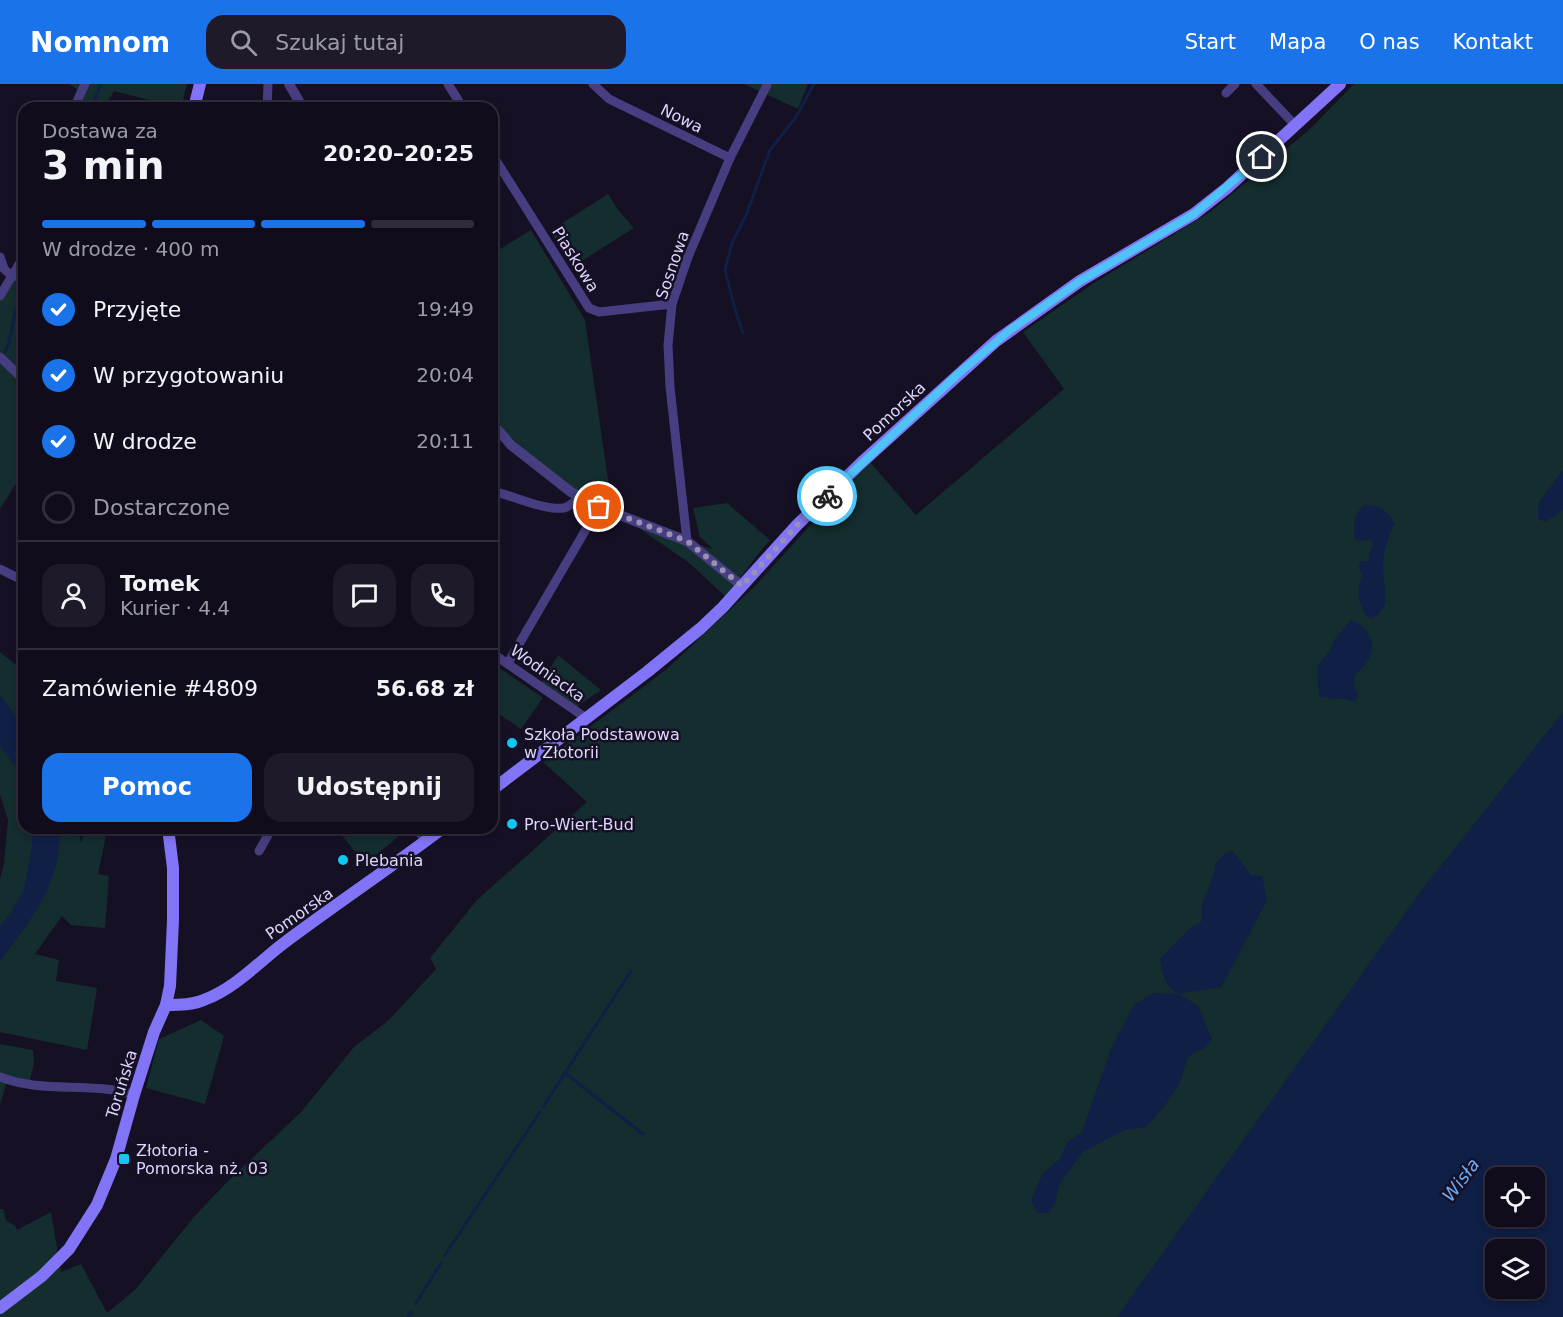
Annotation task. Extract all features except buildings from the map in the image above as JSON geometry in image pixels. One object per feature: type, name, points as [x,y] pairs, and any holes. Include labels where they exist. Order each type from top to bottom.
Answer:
[{"type":"main road","points":[[196,102],[200,84]]},
{"type":"main road","name":"Pomorska","points":[[498,785],[689,639],[711,619],[797,525],[861,463],[996,341],[1080,281],[1194,214],[1227,188],[1340,84]]},
{"type":"main road","name":"Toruńska","points":[[0,1308],[42,1276],[69,1249],[81,1233],[101,1197],[116,1159],[154,1032],[166,1005],[170,985],[173,868],[169,834]]},
{"type":"main road","name":"Pomorska","points":[[166,1005],[192,1003],[219,993],[434,834]]},
{"type":"street","points":[[77,102],[85,84]]},
{"type":"street","points":[[267,102],[268,84]]},
{"type":"street","points":[[289,84],[300,102]]},
{"type":"street","points":[[448,84],[459,102]]},
{"type":"street","name":"Nowa","points":[[593,84],[609,99],[730,158]]},
{"type":"street","points":[[1226,93],[1235,84]]},
{"type":"street","points":[[1256,84],[1296,126]]},
{"type":"street","name":"Sosnowa","points":[[687,541],[670,387],[668,345],[672,304],[688,257],[730,158],[767,85]]},
{"type":"street","name":"Piaskowa","points":[[498,164],[589,308],[599,312],[672,304]]},
{"type":"street","points":[[0,257],[4,269],[13,277]]},
{"type":"street","points":[[0,296],[18,267]]},
{"type":"street","points":[[0,357],[18,374]]},
{"type":"street","points":[[498,430],[511,445],[571,492],[599,507],[687,541],[742,586]]},
{"type":"street","points":[[498,492],[546,506],[562,508],[569,506],[579,497]]},
{"type":"street","points":[[508,663],[599,507]]},
{"type":"street","points":[[0,569],[18,578]]},
{"type":"street","name":"Wodniacka","points":[[498,657],[586,718]]},
{"type":"street","points":[[259,851],[269,834]]},
{"type":"street","points":[[420,834],[426,840]]},
{"type":"street","points":[[0,1077],[30,1085],[112,1091],[134,1095]]},
{"type":"green space","points":[[69,84],[187,84],[182,102],[157,102],[114,91],[108,102],[81,102],[85,95]]},
{"type":"green space","points":[[744,84],[808,84],[798,109]]},
{"type":"green space","points":[[1354,84],[1563,84],[1563,1078],[1493,1167],[1485,1167],[1485,1177],[1375,1317],[0,1317],[0,1209],[3,1209],[6,1220],[17,1230],[51,1212],[61,1272],[81,1264],[107,1313],[135,1290],[193,1218],[225,1184],[301,1112],[354,1047],[389,1020],[436,969],[430,958],[477,900],[587,802],[543,762],[667,669],[754,587],[869,461],[916,515],[1064,389],[1023,332],[1094,283],[1210,212],[1309,130]]},
{"type":"green space","points":[[608,194],[634,228],[572,267],[550,231]]},
{"type":"green space","points":[[531,230],[585,320],[612,508],[569,489],[506,433],[498,420],[498,250]]},
{"type":"green space","points":[[18,260],[18,485],[15,485],[0,509],[0,301]]},
{"type":"green space","points":[[727,503],[770,540],[726,597],[688,562],[636,526],[713,549],[700,537],[693,508]]},
{"type":"green space","points":[[0,652],[15,664],[18,662],[18,834],[79,834],[81,843],[83,834],[106,834],[98,874],[109,876],[105,928],[71,925],[62,916],[35,954],[59,960],[56,981],[97,988],[87,1050],[0,1032],[0,879],[4,864],[8,820],[0,794]]},
{"type":"green space","points":[[498,652],[542,682],[558,655],[601,690],[572,710],[498,663]]},
{"type":"green space","points":[[498,667],[543,698],[521,729],[498,713]]},
{"type":"green space","points":[[341,834],[398,834],[399,836],[365,864]]},
{"type":"green space","points":[[201,1020],[224,1036],[205,1104],[146,1088],[159,1039]]},
{"type":"green space","points":[[0,1044],[33,1050],[34,1063],[30,1080],[7,1080],[0,1105]]},
{"type":"water","points":[[1563,470],[1563,510],[1545,522],[1538,518],[1538,504]]},
{"type":"water","points":[[1364,505],[1383,510],[1395,524],[1385,549],[1383,572],[1385,603],[1378,615],[1370,619],[1360,603],[1359,587],[1362,575],[1359,567],[1361,561],[1369,561],[1369,553],[1373,546],[1371,539],[1363,541],[1355,539],[1354,529],[1356,517]]},
{"type":"water","points":[[1351,620],[1367,631],[1372,645],[1368,660],[1355,674],[1354,685],[1358,694],[1355,702],[1319,697],[1317,667],[1331,649],[1334,640]]},
{"type":"water","points":[[0,696],[18,719],[18,771],[0,746]]},
{"type":"water","name":"Wisła","points":[[1563,712],[1563,1317],[1117,1317],[1421,891]]},
{"type":"water","points":[[32,834],[59,834],[56,866],[50,883],[33,916],[0,962],[0,926],[11,913],[24,889],[32,847]]},
{"type":"water","points":[[1233,851],[1251,875],[1262,876],[1267,901],[1221,987],[1180,994],[1199,1007],[1212,1040],[1204,1049],[1195,1052],[1187,1059],[1180,1083],[1164,1107],[1146,1127],[1126,1130],[1083,1152],[1059,1185],[1055,1203],[1049,1213],[1037,1213],[1031,1201],[1043,1173],[1060,1159],[1067,1142],[1082,1132],[1111,1049],[1134,1005],[1154,993],[1178,994],[1165,979],[1160,959],[1188,930],[1202,921],[1201,907],[1214,874],[1215,865],[1224,854]]},
{"type":"waterway","points":[[94,102],[101,84]]},
{"type":"waterway","points":[[743,333],[725,270],[732,243],[747,213],[770,150],[796,117],[814,84]]},
{"type":"waterway","points":[[5,351],[18,307]]},
{"type":"waterway","points":[[543,1107],[631,971]]},
{"type":"waterway","points":[[565,1073],[643,1134]]},
{"type":"waterway","points":[[445,1255],[540,1112]]},
{"type":"waterway","points":[[416,1303],[441,1263]]},
{"type":"waterway","points":[[408,1317],[411,1312]]},
{"type":"way so far","points":[[599,507],[687,541],[742,586],[797,525],[827,496]]},
{"type":"place","name":"Szkoła Podstawowa w Złotorii","points":[[512,743]]},
{"type":"place","name":"Pro-Wiert-Bud","points":[[512,824]]},
{"type":"place","name":"Plebania","points":[[343,860]]},
{"type":"place","name":"Złotoria - Pomorska nż. 03","points":[[124,1159]]},
{"type":"route","points":[[827,496],[958,374],[1010,330],[1080,281],[1194,214],[1262,157]]}]
